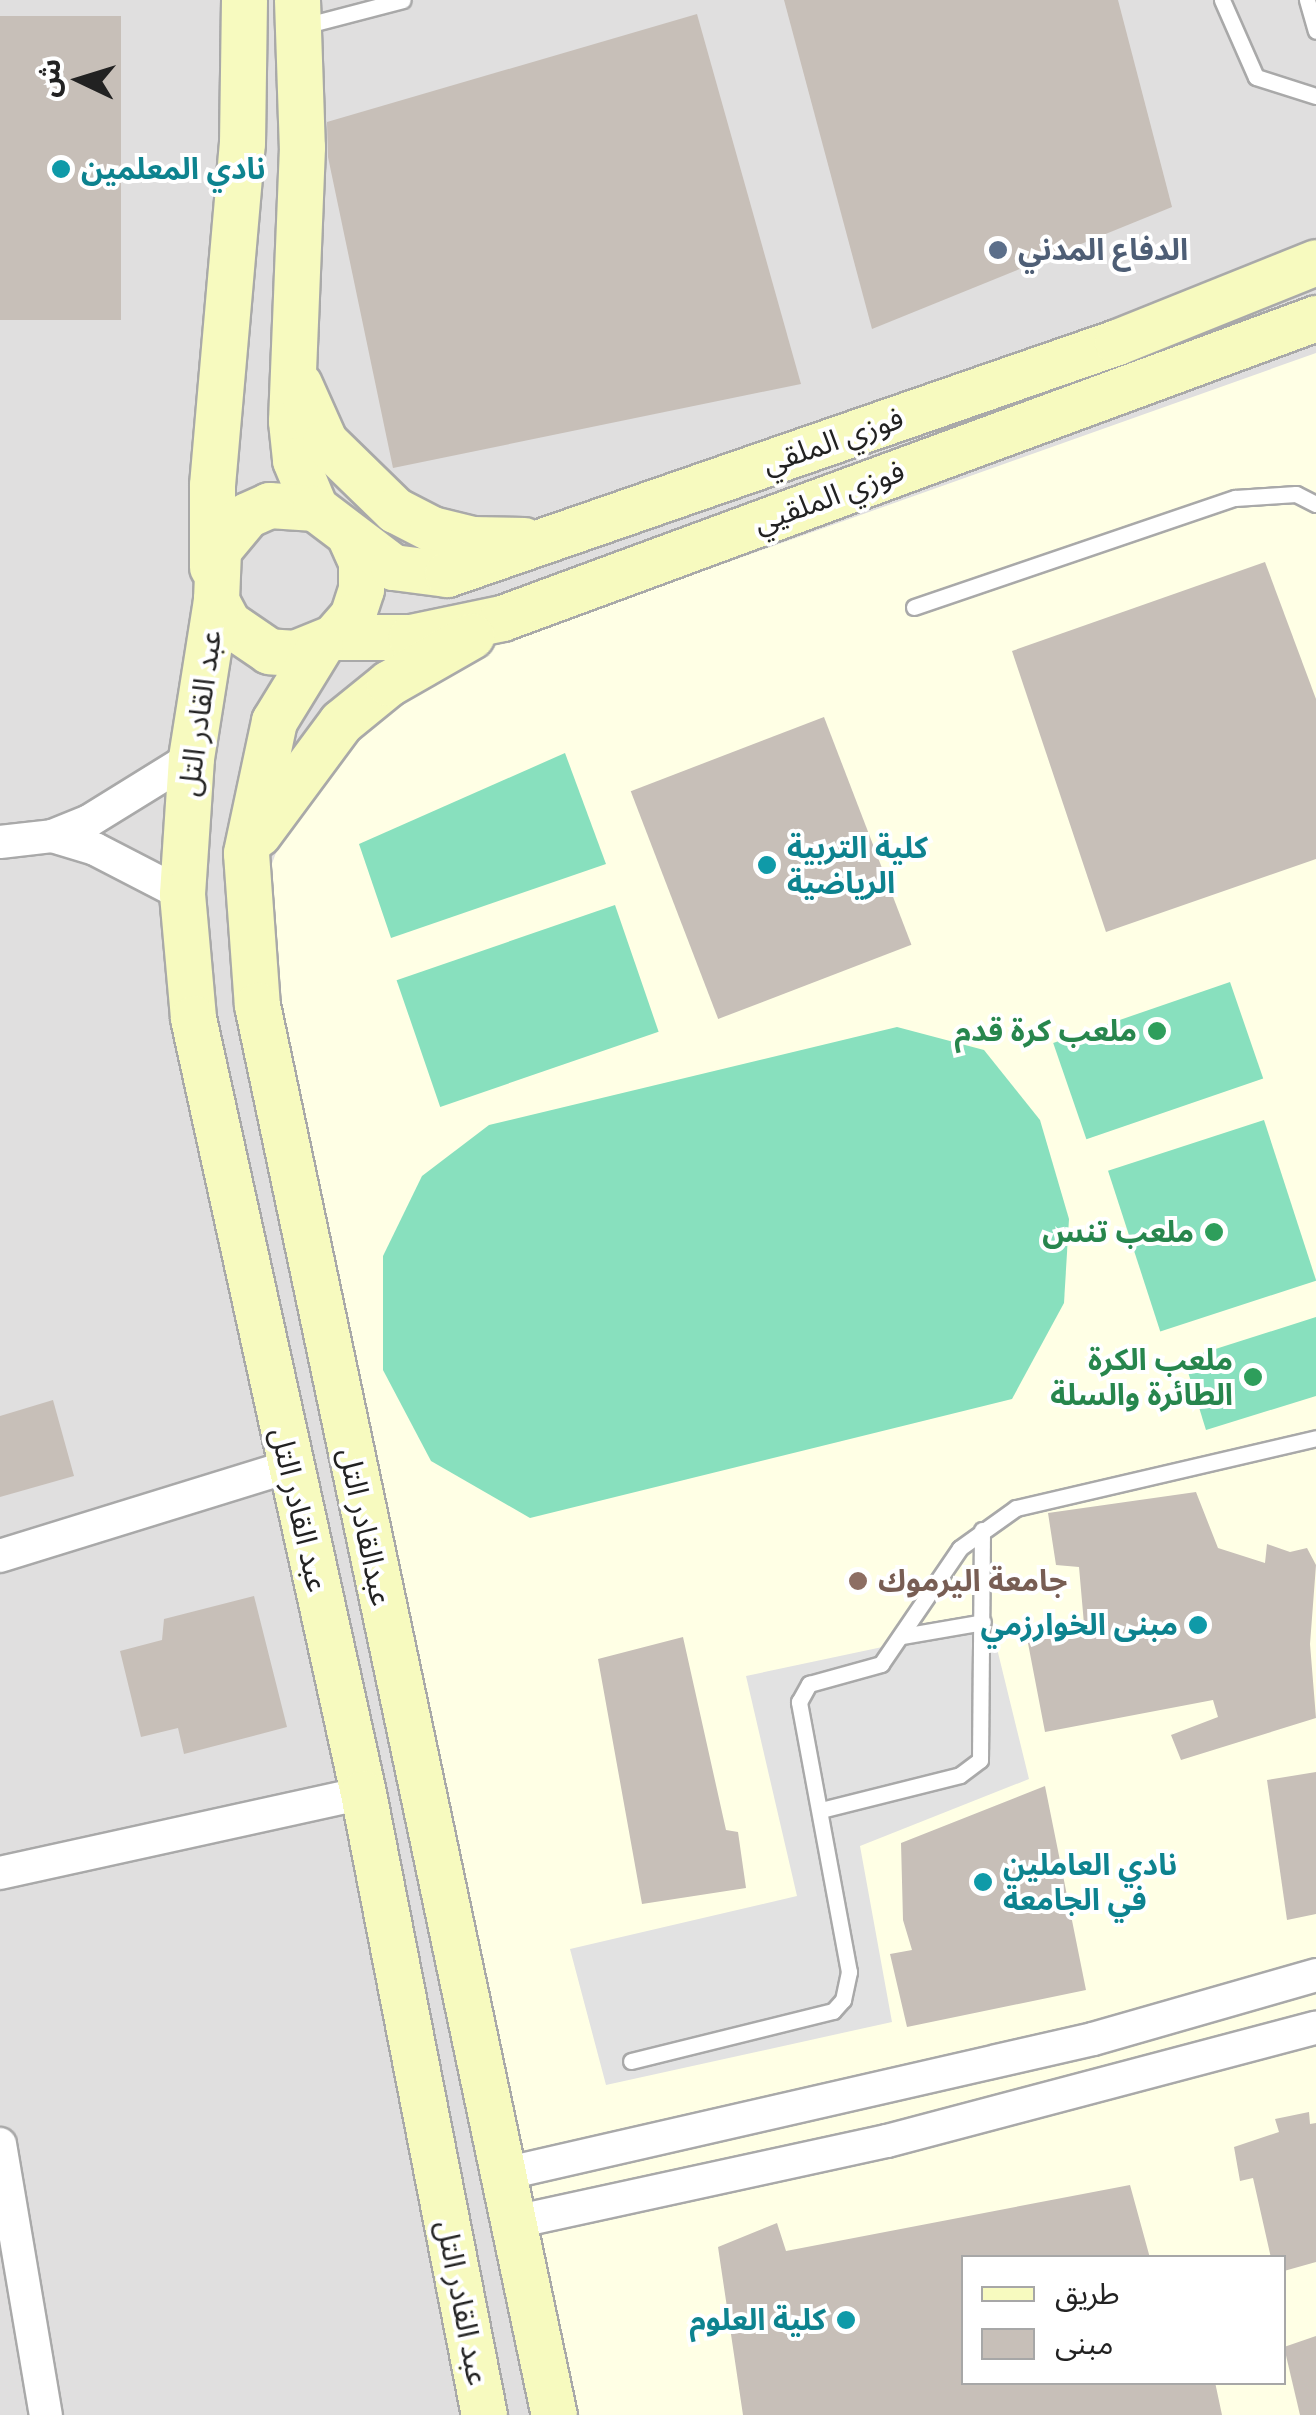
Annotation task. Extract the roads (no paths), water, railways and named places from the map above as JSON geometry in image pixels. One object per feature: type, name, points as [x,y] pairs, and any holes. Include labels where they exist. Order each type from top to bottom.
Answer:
[{"type":"main road","points":[[244,0],[243,126],[212,485],[214,587],[246,641],[270,651],[327,641],[352,616],[362,590],[360,562],[350,537],[314,508],[295,460],[294,366],[302,165],[298,14]]},
{"type":"main road","name":"فوزي الملقي","points":[[350,537],[393,567],[419,574],[447,574],[970,393],[1316,262]]},
{"type":"main road","name":"فوزي الملقيي","points":[[327,641],[411,636],[502,618],[1316,318]]},
{"type":"main road","points":[[294,366],[326,442],[395,510],[432,529],[472,539],[551,540]]},
{"type":"main road","points":[[970,393],[990,438]]},
{"type":"main road","points":[[214,587],[218,550],[247,515],[269,505],[314,508]]},
{"type":"main road","name":"عبد القادر التل","points":[[214,587],[190,758],[182,894],[193,1018],[288,1467],[363,1792],[484,2415]]},
{"type":"main road","points":[[246,853],[313,752],[341,722],[389,684],[502,618]]},
{"type":"main road","name":"عبدالقادر التل","points":[[327,641],[274,720],[246,853],[257,1005],[499,2175],[554,2415]]},
{"type":"street","points":[[0,842],[52,836],[113,808],[190,758]]},
{"type":"street","points":[[52,836],[95,849],[182,894]]},
{"type":"street","points":[[0,1556],[288,1467]]},
{"type":"street","points":[[0,1873],[363,1792]]},
{"type":"street","points":[[499,2175],[1131,2030],[1316,1975]]},
{"type":"street","points":[[510,2222],[887,2141],[1316,2028]]},
{"type":"street","points":[[1131,2030],[1145,2076]]},
{"type":"street","points":[[2,2159],[46,2415]]},
{"type":"lane","points":[[298,14],[403,0]]},
{"type":"lane","points":[[1222,0],[1256,77],[1316,96]]},
{"type":"lane","points":[[1307,0],[1316,31]]},
{"type":"lane","points":[[914,607],[1235,498],[1288,494],[1316,504]]},
{"type":"lane","points":[[631,2061],[833,2011],[843,2000],[849,1972],[802,1692],[881,1664],[938,1574],[982,1530],[1048,1496],[1316,1438]]},
{"type":"lane","points":[[822,1810],[960,1776],[980,1760],[982,1530]]},
{"type":"lane","points":[[902,1636],[983,1622]]},
{"type":"place","name":"نادي المعلمين","points":[[61,169]]},
{"type":"place","name":"الدفاع المدني","points":[[998,250]]},
{"type":"place","name":"كلية التربية الرياضية","points":[[767,865]]},
{"type":"place","name":"ملعب كرة قدم","points":[[1157,1031]]},
{"type":"place","name":"ملعب تنس","points":[[1214,1232]]},
{"type":"place","name":"ملعب الكرة الطائرة والسلة","points":[[1253,1377]]},
{"type":"place","name":"جامعة اليرموك","points":[[858,1581]]},
{"type":"place","name":"مبنى الخوارزمي","points":[[1198,1625]]},
{"type":"place","name":"نادي العاملين في الجامعة","points":[[983,1882]]},
{"type":"place","name":"كلية العلوم","points":[[846,2320]]}]
